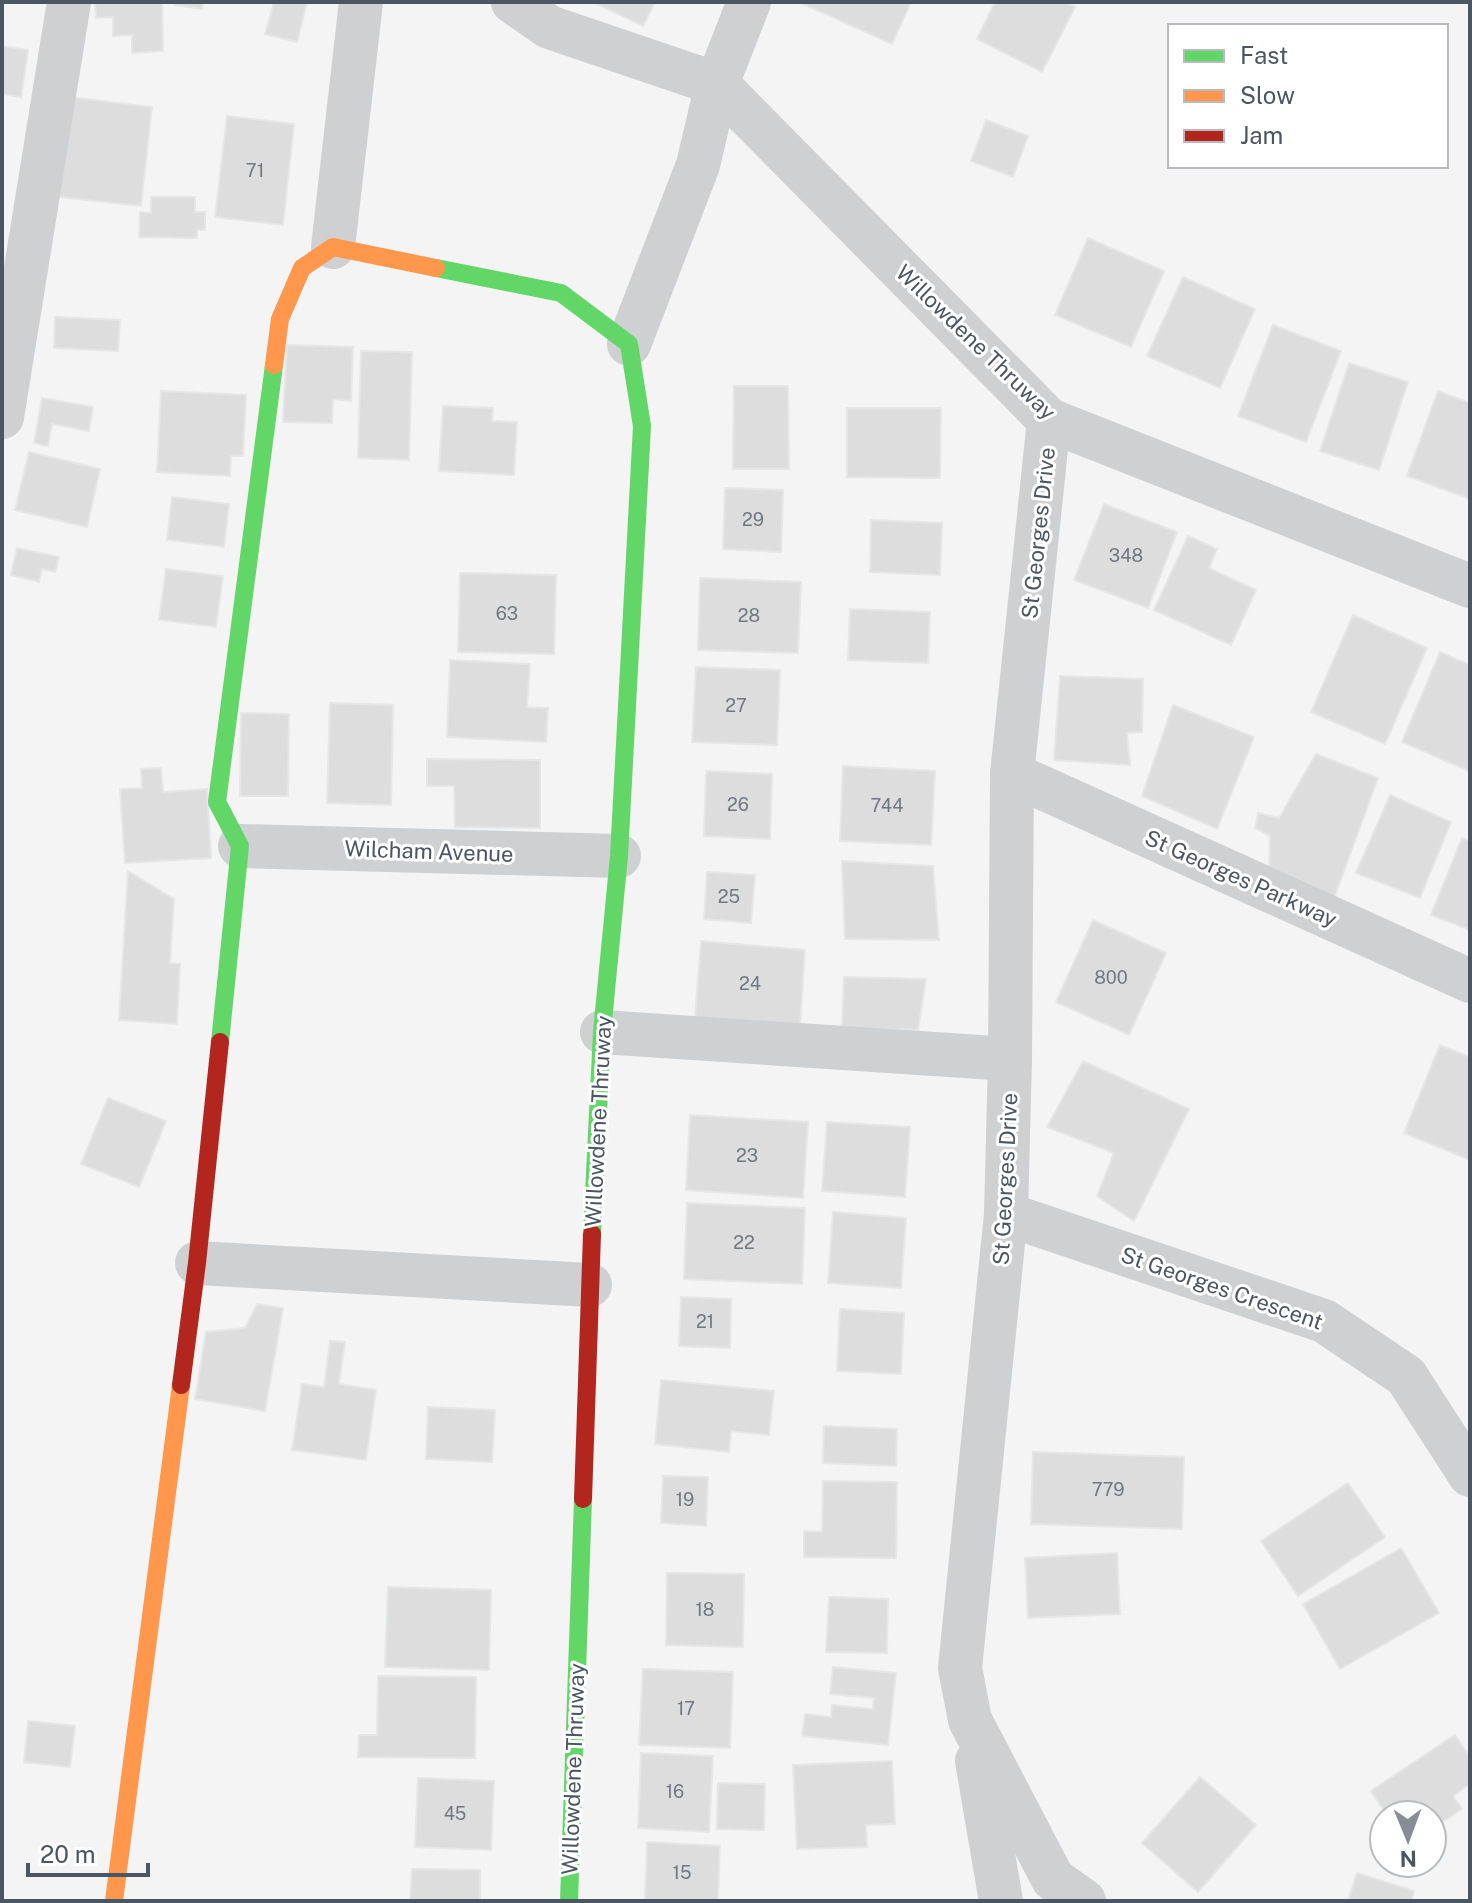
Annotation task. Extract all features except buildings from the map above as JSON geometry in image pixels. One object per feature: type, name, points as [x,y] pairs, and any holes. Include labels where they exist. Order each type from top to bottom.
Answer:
[{"type":"street","points":[[2,417],[69,2]]},
{"type":"street","points":[[333,247],[361,2]]},
{"type":"street","name":"Willowdene Thruway","points":[[513,2],[549,27],[717,84],[1049,420],[1470,586]]},
{"type":"street","points":[[114,1901],[197,1263],[240,846],[217,802],[280,319],[302,268],[333,247],[561,293],[629,344],[698,165],[717,84],[749,2]]},
{"type":"street","name":"Willowdene Thruway","points":[[569,1901],[602,1032],[619,856],[642,426],[629,344]]},
{"type":"street","name":"St Georges Drive","points":[[1049,420],[1012,774],[1006,1214],[960,1668],[970,1720],[1053,1879],[1084,1901]]},
{"type":"street","name":"St Georges Parkway","points":[[1012,774],[1470,981]]},
{"type":"street","name":"Wilcham Avenue","points":[[240,846],[619,856]]},
{"type":"street","points":[[602,1032],[1010,1059]]},
{"type":"street","name":"St Georges Crescent","points":[[1006,1214],[1324,1321],[1406,1376],[1470,1475]]},
{"type":"street","points":[[197,1263],[590,1285]]},
{"type":"street","points":[[970,1720],[1001,1901]]},
{"type":"traffic: fast","points":[[436,268],[561,293],[629,344],[642,426],[619,856],[602,1032],[592,1234]]},
{"type":"traffic: fast","points":[[220,1042],[240,846],[217,802],[274,365]]},
{"type":"traffic: fast","points":[[569,1901],[583,1499]]},
{"type":"traffic: slow","points":[[274,365],[280,319],[302,268],[333,247],[436,268]]},
{"type":"traffic: slow","points":[[114,1901],[181,1385]]},
{"type":"traffic: jam","points":[[181,1385],[220,1042]]},
{"type":"traffic: jam","points":[[583,1499],[592,1234]]}]
